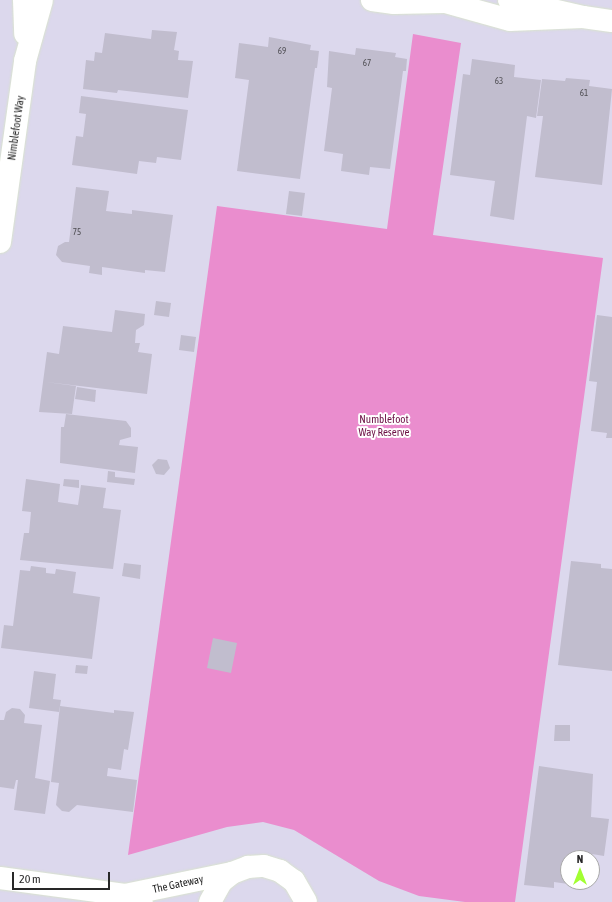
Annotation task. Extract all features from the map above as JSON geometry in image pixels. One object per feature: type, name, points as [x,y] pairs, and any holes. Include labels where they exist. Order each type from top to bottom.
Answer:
[{"type":"street","name":"Nimblefoot Way","points":[[24,0],[25,61]]},
{"type":"street","name":"Nimblefoot Way","points":[[0,242],[25,61],[42,0]]},
{"type":"street","points":[[372,0],[394,3],[445,1],[510,20],[583,17]]},
{"type":"street","points":[[508,0],[583,17],[612,21]]},
{"type":"street","name":"The Gateway","points":[[0,878],[134,899],[232,873],[248,867],[264,866],[280,871],[294,881],[311,899]]},
{"type":"street","points":[[210,902],[221,882],[232,873]]},
{"type":"green space","name":"Numblefoot Way Reserve","points":[[413,34],[461,43],[433,235],[603,258],[515,902],[465,902],[419,896],[379,881],[294,830],[263,822],[227,827],[128,855],[217,206],[387,229]]},
{"type":"building","points":[[152,30],[177,32],[174,50],[179,51],[178,60],[193,61],[188,98],[118,90],[117,93],[83,89],[86,60],[94,61],[95,52],[102,53],[105,33],[151,39]]},
{"type":"building","points":[[269,37],[311,45],[310,50],[319,51],[317,68],[315,68],[300,179],[237,171],[249,80],[235,78],[239,43],[268,47]]},
{"type":"building","points":[[356,48],[396,53],[395,57],[407,59],[406,71],[403,71],[390,169],[370,167],[369,175],[341,171],[343,154],[324,151],[332,88],[327,87],[329,51],[355,55]]},
{"type":"building","points":[[472,59],[515,65],[514,77],[541,80],[536,118],[527,116],[514,220],[490,216],[495,181],[450,175],[463,74],[470,75]]},
{"type":"building","points":[[566,78],[590,80],[589,86],[612,89],[602,185],[535,177],[543,116],[537,116],[542,79],[565,81]]},
{"type":"building","points":[[81,96],[188,110],[181,160],[157,157],[156,163],[139,161],[137,174],[72,165],[76,136],[83,137],[86,114],[79,113]]},
{"type":"building","points":[[76,187],[109,191],[106,211],[132,214],[132,210],[173,215],[165,272],[145,270],[145,273],[102,267],[102,275],[89,273],[90,266],[62,262],[56,255],[58,246],[65,242],[69,242]]},
{"type":"building","points":[[289,191],[305,193],[302,216],[286,214]]},
{"type":"building","points":[[156,301],[171,303],[169,317],[154,315]]},
{"type":"building","points":[[115,310],[145,314],[144,325],[136,330],[135,343],[140,343],[138,352],[152,354],[147,394],[46,382],[76,386],[72,414],[39,412],[47,352],[59,354],[63,326],[112,332]]},
{"type":"building","points":[[597,315],[612,317],[612,438],[606,438],[607,433],[591,431],[597,382],[589,381]]},
{"type":"building","points":[[181,335],[196,337],[194,352],[179,350]]},
{"type":"building","points":[[77,387],[96,390],[95,402],[75,399]]},
{"type":"building","points":[[66,414],[126,421],[131,428],[131,437],[120,440],[119,445],[138,447],[135,473],[60,463],[61,427],[64,427]]},
{"type":"building","points":[[158,459],[167,460],[170,468],[164,475],[156,474],[152,465]]},
{"type":"building","points":[[108,471],[115,472],[115,477],[135,479],[134,485],[107,482]]},
{"type":"building","points":[[26,479],[60,484],[58,502],[78,505],[81,485],[106,488],[103,508],[121,510],[113,569],[20,560],[24,533],[29,533],[31,512],[22,511]]},
{"type":"building","points":[[64,479],[79,480],[79,488],[63,486]]},
{"type":"building","points":[[571,561],[601,564],[601,568],[612,569],[612,671],[558,665]]},
{"type":"building","points":[[124,563],[141,565],[140,579],[122,576]]},
{"type":"building","points":[[31,566],[46,568],[46,573],[55,574],[56,569],[76,572],[73,593],[100,597],[92,659],[1,648],[4,625],[13,626],[20,570],[30,571]]},
{"type":"building","points":[[213,638],[237,643],[231,673],[207,668]]},
{"type":"building","points":[[76,665],[88,666],[87,674],[75,673]]},
{"type":"building","points":[[34,671],[56,674],[53,699],[61,700],[59,712],[29,708]]},
{"type":"building","points":[[60,706],[114,713],[114,710],[134,712],[128,750],[124,749],[121,770],[108,768],[107,776],[137,780],[133,812],[77,805],[69,812],[62,811],[56,805],[59,783],[51,782]]},
{"type":"building","points":[[12,708],[20,709],[25,715],[24,723],[42,725],[35,778],[50,781],[45,814],[14,810],[18,780],[16,780],[14,789],[0,787],[0,720],[4,720],[6,712]]},
{"type":"building","points":[[555,725],[570,725],[570,741],[554,741]]},
{"type":"building","points":[[539,766],[593,774],[591,817],[609,819],[604,856],[600,855],[600,850],[560,850],[560,883],[554,882],[554,888],[524,885]]}]
